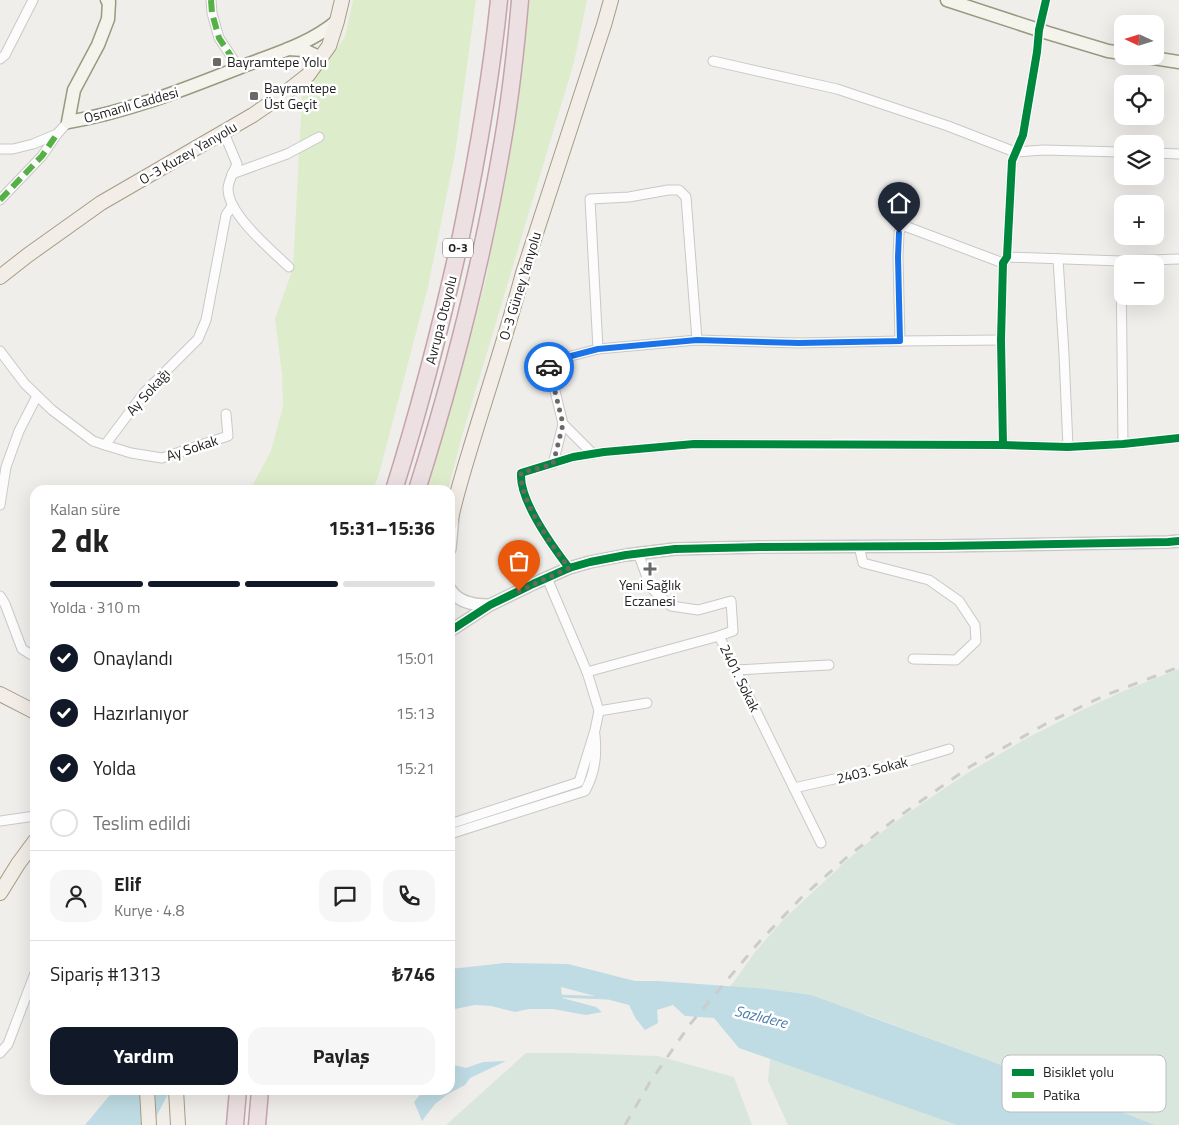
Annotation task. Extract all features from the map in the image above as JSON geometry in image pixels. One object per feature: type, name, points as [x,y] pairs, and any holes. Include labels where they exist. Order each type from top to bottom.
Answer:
[{"type":"highway","name":"Avrupa Otoyolu","points":[[396,485],[436,343],[472,184],[493,59],[499,0]]},
{"type":"highway","name":"Avrupa Otoyolu","points":[[419,485],[453,364],[482,248],[506,123],[520,0]]},
{"type":"highway","points":[[235,1125],[238,1095]]},
{"type":"highway","points":[[256,1125],[259,1095]]},
{"type":"main road","name":"Osmanlı Caddesi","points":[[110,0],[108,19],[98,45],[74,90],[68,122],[95,117],[154,100],[288,50],[327,29],[337,21]]},
{"type":"main road","points":[[596,51],[602,0]]},
{"type":"main road","points":[[596,51],[611,0]]},
{"type":"main road","points":[[947,0],[1114,52]]},
{"type":"main road","name":"O-3 Kuzey Yanyolu","points":[[0,277],[101,203],[224,133],[285,93],[308,75],[329,46],[342,1]]},
{"type":"main road","points":[[288,50],[304,50],[321,58]]},
{"type":"main road","name":"O-3 Güney Yanyolu","points":[[455,500],[523,273],[596,51]]},
{"type":"main road","points":[[1164,60],[1179,62]]},
{"type":"main road","points":[[0,694],[30,709]]},
{"type":"main road","points":[[0,893],[30,848]]},
{"type":"main road","points":[[147,1095],[149,1125]]},
{"type":"main road","points":[[176,1095],[178,1125]]},
{"type":"street","points":[[0,59],[5,55],[33,0]]},
{"type":"street","points":[[211,0],[212,13],[219,38],[239,68]]},
{"type":"street","points":[[1004,445],[1001,340],[1012,161],[1023,135],[1039,30],[1046,0]]},
{"type":"street","points":[[713,61],[837,89],[948,126],[1015,152],[1043,150],[1114,152]]},
{"type":"street","points":[[0,200],[42,156],[68,122]]},
{"type":"street","points":[[224,133],[237,164],[228,189],[232,206],[250,229],[289,267]]},
{"type":"street","points":[[0,149],[13,149],[32,144],[57,134]]},
{"type":"street","points":[[232,174],[287,154],[319,137]]},
{"type":"street","points":[[1164,153],[1179,154]]},
{"type":"street","points":[[598,349],[590,199],[668,190],[679,190],[686,198],[697,340]]},
{"type":"street","name":"Ay Sokağı","points":[[105,445],[144,393],[198,339],[206,320],[226,215],[232,206]]},
{"type":"street","points":[[900,341],[898,257],[899,233],[902,225],[1005,260],[1114,261]]},
{"type":"street","points":[[1058,259],[1068,447]]},
{"type":"street","points":[[1164,260],[1179,259]]},
{"type":"street","points":[[1121,305],[1122,444]]},
{"type":"street","points":[[553,464],[563,424],[548,362],[598,349],[697,340],[799,343],[1001,340]]},
{"type":"street","points":[[0,351],[25,384],[52,410],[93,441],[105,445]]},
{"type":"street","points":[[0,506],[6,467],[19,430],[37,396]]},
{"type":"street","name":"Ay Sokak","points":[[105,445],[131,453],[162,458],[228,436],[226,414]]},
{"type":"street","points":[[563,424],[593,454]]},
{"type":"street","points":[[569,568],[545,535],[526,498],[520,481],[521,473],[573,458],[593,454],[694,444],[1068,447],[1179,438]]},
{"type":"street","points":[[455,627],[490,605],[569,568],[638,553],[675,549],[760,547],[1179,541]]},
{"type":"street","points":[[859,546],[863,563],[929,580],[959,601],[974,625],[976,641],[956,660],[913,659]]},
{"type":"street","points":[[638,553],[650,588],[671,606],[698,610],[731,601],[733,631],[719,636]]},
{"type":"street","points":[[455,822],[579,782],[599,711],[587,672],[547,578]]},
{"type":"street","points":[[455,595],[462,601],[476,605],[490,605]]},
{"type":"street","points":[[0,596],[5,604],[22,649],[30,654]]},
{"type":"street","name":"2401. Sokak","points":[[587,672],[719,636],[821,843]]},
{"type":"street","points":[[736,670],[829,665]]},
{"type":"street","points":[[599,711],[647,703]]},
{"type":"street","points":[[455,832],[585,791],[592,779],[596,752],[595,730]]},
{"type":"street","name":"2403. Sokak","points":[[794,788],[892,766],[949,749]]},
{"type":"street","points":[[0,821],[30,817]]},
{"type":"street","points":[[0,1053],[8,1044],[30,986]]},
{"type":"green space","points":[[353,0],[476,0],[455,154],[428,287],[375,485],[253,485],[271,451],[283,406],[282,374],[275,319],[293,268],[302,96],[345,37]]},
{"type":"green space","points":[[530,0],[587,0],[574,62],[462,436],[449,485],[427,485],[449,415],[486,279],[507,159]]},
{"type":"shaded area","points":[[1179,669],[1179,1125],[1155,1125],[1122,1112],[1166,1112],[1166,1055],[1002,1055],[1002,1065],[867,1015],[730,987],[755,952],[782,921],[846,861],[899,819],[969,772],[1027,738],[1126,690]]},
{"type":"shaded area","points":[[526,1053],[658,1056],[734,1077],[752,1125],[446,1125]]},
{"type":"shaded area","points":[[770,1059],[784,1062],[957,1125],[788,1125],[768,1081]]},
{"type":"water","points":[[505,963],[568,964],[635,981],[766,989],[811,995],[1002,1065],[1002,1112],[1122,1112],[1155,1125],[957,1125],[739,1048],[714,1018],[685,1016],[673,1005],[657,1010],[658,1023],[645,1030],[636,1019],[629,1005],[561,987],[562,998],[596,1007],[602,1012],[586,1015],[553,1009],[529,1009],[515,1012],[491,1006],[475,1005],[455,1009],[455,968]]},
{"type":"water","points":[[506,1061],[470,1078],[465,1085],[455,1090],[455,1065],[466,1068],[483,1062]]},
{"type":"water","points":[[110,1095],[167,1095],[152,1125],[85,1125]]},
{"type":"water","points":[[420,1095],[447,1095],[435,1104],[422,1121],[414,1102]]},
{"type":"waterway","name":"Sazlıdere","points":[[558,996],[607,998]]},
{"type":"railway","points":[[625,1125],[650,1082],[691,1023],[760,941],[801,898],[846,858],[894,820],[971,766],[1051,721],[1106,695],[1179,667]]},
{"type":"marked path","points":[[211,0],[212,13],[219,38],[239,68]]},
{"type":"marked path","points":[[0,200],[42,156],[57,134]]},
{"type":"cycle path","points":[[1003,445],[1001,340],[1003,263],[1007,257],[1012,161],[1023,135],[1039,30],[1046,0]]},
{"type":"cycle path","points":[[569,568],[538,523],[525,496],[521,473],[573,457],[604,452],[694,444],[1068,447],[1179,438]]},
{"type":"cycle path","points":[[455,628],[490,605],[569,568],[626,555],[675,549],[1179,541]]},
{"type":"way so far","points":[[519,591],[569,568],[545,535],[526,498],[520,481],[521,473],[553,464],[563,424],[549,367]]},
{"type":"place","name":"Bayramtepe Yolu","points":[[217,62]]},
{"type":"place","name":"Bayramtepe Üst Geçit","points":[[254,96]]},
{"type":"place","name":"Yeni Sağlık Eczanesi","points":[[650,569]]},
{"type":"route","points":[[549,367],[548,362],[598,349],[697,340],[799,343],[900,341],[899,233]]}]
